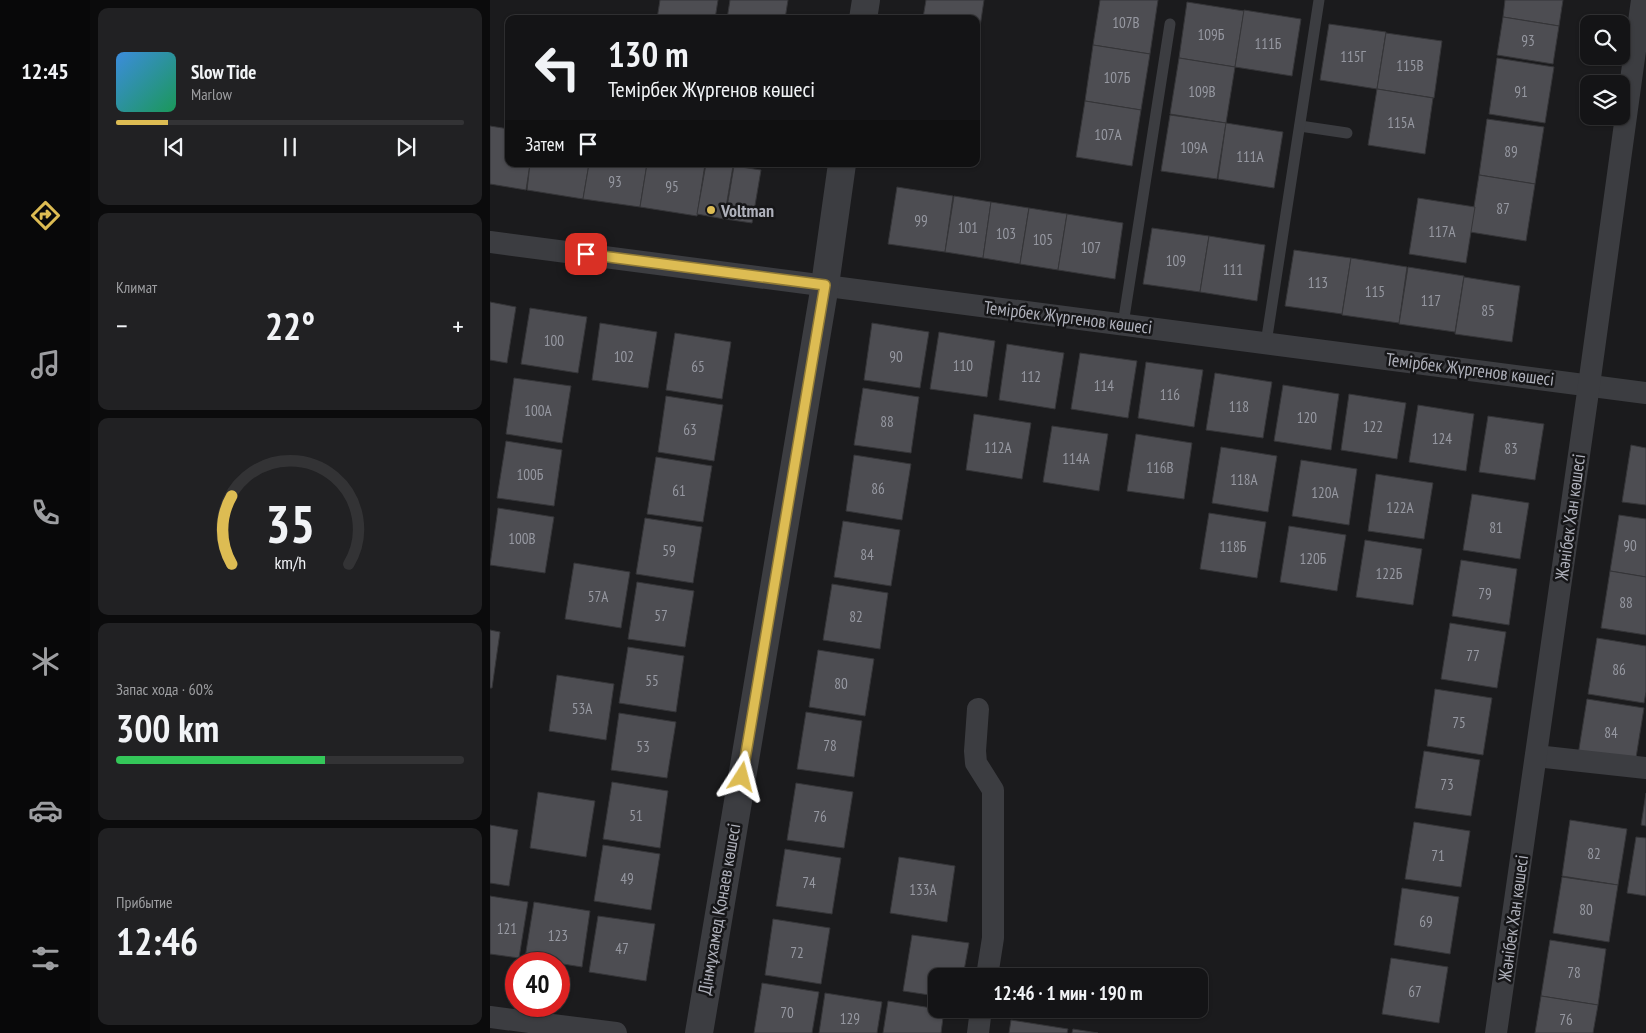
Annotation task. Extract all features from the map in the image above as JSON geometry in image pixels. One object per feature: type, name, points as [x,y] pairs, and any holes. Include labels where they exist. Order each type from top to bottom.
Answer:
[{"type":"street","points":[[864,15],[866,0]]},
{"type":"street","name":"Жәнібек Хан көшесі","points":[[1496,1033],[1642,0]]},
{"type":"street","name":"Дінмұхамед Қонаев көшесі","points":[[699,1033],[825,285],[842,167]]},
{"type":"street","name":"Темірбек Жүргенов көшесі","points":[[490,242],[1646,393]]},
{"type":"street","points":[[978,709],[974,751],[976,763],[993,790],[993,938],[988,968]]},
{"type":"street","points":[[1536,756],[1646,768]]},
{"type":"street","points":[[490,1017],[616,1033]]},
{"type":"street","points":[[978,1033],[980,1018]]},
{"type":"lane","points":[[1266,343],[1320,0]]},
{"type":"lane","points":[[1123,324],[1170,24]]},
{"type":"lane","points":[[1300,126],[1348,133]]},
{"type":"building","points":[[660,0],[718,0],[716,15],[658,15]]},
{"type":"building","points":[[730,0],[788,0],[786,15],[728,15]]},
{"type":"building","points":[[926,0],[984,0],[980,27],[980,15],[924,15]]},
{"type":"building","points":[[1100,0],[1158,0],[1150,54],[1093,45]]},
{"type":"building","points":[[1505,0],[1563,0],[1559,26],[1503,17]]},
{"type":"building","points":[[1187,2],[1244,11],[1235,67],[1179,58]]},
{"type":"building","points":[[1244,10],[1301,19],[1292,76],[1235,67]]},
{"type":"building","points":[[1503,17],[1559,26],[1553,64],[1497,55]]},
{"type":"building","points":[[1329,24],[1386,32],[1377,89],[1320,80]]},
{"type":"building","points":[[1386,33],[1442,41],[1434,98],[1377,89]]},
{"type":"building","points":[[1093,45],[1150,54],[1141,110],[1085,101]]},
{"type":"building","points":[[1179,58],[1235,67],[1226,123],[1170,114]]},
{"type":"building","points":[[1497,58],[1554,67],[1545,123],[1489,114]]},
{"type":"building","points":[[1377,89],[1433,98],[1425,154],[1368,145]]},
{"type":"building","points":[[1085,101],[1141,110],[1132,166],[1076,157]]},
{"type":"building","points":[[1170,115],[1226,123],[1217,179],[1161,171]]},
{"type":"building","points":[[1487,119],[1544,127],[1535,184],[1479,175]]},
{"type":"building","points":[[1226,123],[1283,132],[1274,188],[1218,179]]},
{"type":"building","points":[[490,126],[505,128],[505,167],[530,167],[526,190],[490,184]]},
{"type":"building","points":[[530,167],[588,167],[583,199],[527,190]]},
{"type":"building","points":[[588,167],[647,167],[640,207],[583,199]]},
{"type":"building","points":[[647,167],[705,167],[697,216],[640,207]]},
{"type":"building","points":[[705,167],[733,167],[724,219],[697,214]]},
{"type":"building","points":[[734,167],[761,170],[752,223],[725,219]]},
{"type":"building","points":[[1479,175],[1535,184],[1526,241],[1470,232]]},
{"type":"building","points":[[897,187],[953,196],[945,252],[888,244]]},
{"type":"building","points":[[954,196],[991,202],[983,258],[945,252]]},
{"type":"building","points":[[1418,198],[1475,207],[1466,263],[1409,254]]},
{"type":"building","points":[[991,202],[1029,208],[1020,264],[983,258]]},
{"type":"building","points":[[1029,208],[1067,214],[1058,270],[1020,264]]},
{"type":"building","points":[[1067,214],[1123,223],[1115,279],[1058,270]]},
{"type":"building","points":[[1152,228],[1209,236],[1200,292],[1143,284]]},
{"type":"building","points":[[1209,236],[1265,245],[1257,301],[1200,292]]},
{"type":"building","points":[[1294,250],[1351,258],[1342,314],[1285,306]]},
{"type":"building","points":[[1351,258],[1407,267],[1399,323],[1342,315]]},
{"type":"building","points":[[1408,267],[1464,276],[1455,332],[1399,324]]},
{"type":"building","points":[[1464,277],[1520,286],[1512,342],[1455,334]]},
{"type":"building","points":[[490,302],[516,307],[507,363],[490,360]]},
{"type":"building","points":[[530,308],[587,317],[578,373],[521,364]]},
{"type":"building","points":[[600,323],[657,332],[648,388],[592,380]]},
{"type":"building","points":[[872,323],[929,332],[920,388],[864,380]]},
{"type":"building","points":[[939,332],[995,341],[987,397],[930,389]]},
{"type":"building","points":[[675,333],[731,342],[722,399],[666,390]]},
{"type":"building","points":[[1007,344],[1064,353],[1055,409],[999,400]]},
{"type":"building","points":[[1080,353],[1137,361],[1128,418],[1071,409]]},
{"type":"building","points":[[1146,362],[1203,370],[1194,427],[1138,418]]},
{"type":"building","points":[[1215,373],[1272,382],[1263,438],[1206,430]]},
{"type":"building","points":[[514,378],[571,386],[562,443],[506,434]]},
{"type":"building","points":[[1283,385],[1339,394],[1331,450],[1274,441]]},
{"type":"building","points":[[863,388],[919,397],[911,453],[854,445]]},
{"type":"building","points":[[1349,394],[1406,403],[1397,459],[1341,450]]},
{"type":"building","points":[[666,396],[723,405],[714,461],[658,452]]},
{"type":"building","points":[[1418,405],[1474,414],[1466,471],[1409,462]]},
{"type":"building","points":[[974,414],[1031,423],[1022,479],[966,470]]},
{"type":"building","points":[[1488,416],[1544,424],[1535,480],[1479,472]]},
{"type":"building","points":[[1052,426],[1108,434],[1099,491],[1043,482]]},
{"type":"building","points":[[1136,434],[1192,443],[1184,499],[1127,491]]},
{"type":"building","points":[[506,441],[562,450],[554,506],[497,498]]},
{"type":"building","points":[[1631,445],[1646,448],[1646,505],[1622,502]]},
{"type":"building","points":[[1221,447],[1277,456],[1268,512],[1212,503]]},
{"type":"building","points":[[854,455],[911,464],[902,520],[846,511]]},
{"type":"building","points":[[656,457],[712,466],[703,522],[647,514]]},
{"type":"building","points":[[1301,460],[1357,469],[1349,525],[1292,516]]},
{"type":"building","points":[[1376,474],[1433,483],[1424,539],[1368,531]]},
{"type":"building","points":[[1472,494],[1529,503],[1520,559],[1463,550]]},
{"type":"building","points":[[498,508],[554,517],[545,573],[490,565]]},
{"type":"building","points":[[1209,513],[1266,522],[1257,578],[1200,569]]},
{"type":"building","points":[[1619,515],[1646,519],[1646,577],[1610,571]]},
{"type":"building","points":[[645,518],[702,527],[693,583],[636,574]]},
{"type":"building","points":[[843,521],[900,530],[891,586],[834,577]]},
{"type":"building","points":[[1289,526],[1346,535],[1337,591],[1280,582]]},
{"type":"building","points":[[1365,540],[1422,549],[1413,605],[1356,597]]},
{"type":"building","points":[[1461,560],[1517,569],[1509,625],[1452,616]]},
{"type":"building","points":[[574,563],[630,572],[621,628],[565,619]]},
{"type":"building","points":[[1610,571],[1646,577],[1646,635],[1601,628]]},
{"type":"building","points":[[637,582],[694,591],[685,647],[628,639]]},
{"type":"building","points":[[832,584],[888,593],[880,649],[823,640]]},
{"type":"building","points":[[1450,623],[1506,632],[1497,688],[1441,679]]},
{"type":"building","points":[[490,630],[500,632],[492,688],[490,688]]},
{"type":"building","points":[[1597,638],[1646,646],[1646,692],[1644,703],[1588,694]]},
{"type":"building","points":[[628,647],[684,656],[676,712],[619,703]]},
{"type":"building","points":[[818,650],[874,659],[865,716],[809,707]]},
{"type":"building","points":[[557,675],[614,684],[606,740],[549,731]]},
{"type":"building","points":[[1435,689],[1492,698],[1483,755],[1427,746]]},
{"type":"building","points":[[1587,699],[1644,708],[1635,764],[1578,755]]},
{"type":"building","points":[[806,712],[862,721],[854,777],[797,769]]},
{"type":"building","points":[[619,713],[676,722],[667,778],[611,770]]},
{"type":"building","points":[[1424,751],[1480,760],[1471,816],[1415,808]]},
{"type":"building","points":[[612,782],[668,791],[660,848],[603,839]]},
{"type":"building","points":[[796,783],[853,792],[844,848],[787,840]]},
{"type":"building","points":[[538,792],[595,801],[586,857],[530,848]]},
{"type":"building","points":[[1646,793],[1646,826],[1641,825]]},
{"type":"building","points":[[1570,820],[1627,829],[1618,885],[1562,876]]},
{"type":"building","points":[[1414,822],[1470,831],[1461,887],[1405,879]]},
{"type":"building","points":[[490,825],[518,830],[509,886],[490,883]]},
{"type":"building","points":[[1636,837],[1646,838],[1646,896],[1627,893]]},
{"type":"building","points":[[603,845],[660,854],[651,910],[594,901]]},
{"type":"building","points":[[785,849],[841,858],[832,914],[776,906]]},
{"type":"building","points":[[899,857],[955,866],[947,922],[890,913]]},
{"type":"building","points":[[1562,877],[1618,885],[1609,942],[1553,933]]},
{"type":"building","points":[[1402,888],[1459,897],[1450,954],[1394,945]]},
{"type":"building","points":[[490,896],[528,902],[520,952],[505,952],[505,956],[490,954]]},
{"type":"building","points":[[534,902],[590,911],[582,967],[570,965],[570,952],[526,952]]},
{"type":"building","points":[[598,916],[655,924],[646,981],[589,972]]},
{"type":"building","points":[[773,919],[830,928],[821,984],[765,975]]},
{"type":"building","points":[[912,935],[969,943],[964,968],[928,968],[928,995],[903,991]]},
{"type":"building","points":[[1550,940],[1606,949],[1598,1005],[1541,996]]},
{"type":"building","points":[[1391,958],[1448,967],[1439,1023],[1382,1014]]},
{"type":"building","points":[[762,983],[819,992],[812,1033],[754,1033]]},
{"type":"building","points":[[825,993],[882,1002],[877,1033],[819,1033]]},
{"type":"building","points":[[1541,996],[1598,1005],[1593,1033],[1535,1033]]},
{"type":"building","points":[[888,1001],[928,1007],[928,1018],[943,1018],[941,1033],[883,1033]]},
{"type":"building","points":[[1011,1020],[1068,1029],[1067,1033],[1009,1033]]},
{"type":"building","points":[[1073,1029],[1098,1033],[1072,1033]]},
{"type":"place","name":"Voltman","points":[[711,210]]},
{"type":"route","points":[[586,254],[825,285],[742,777]]}]
